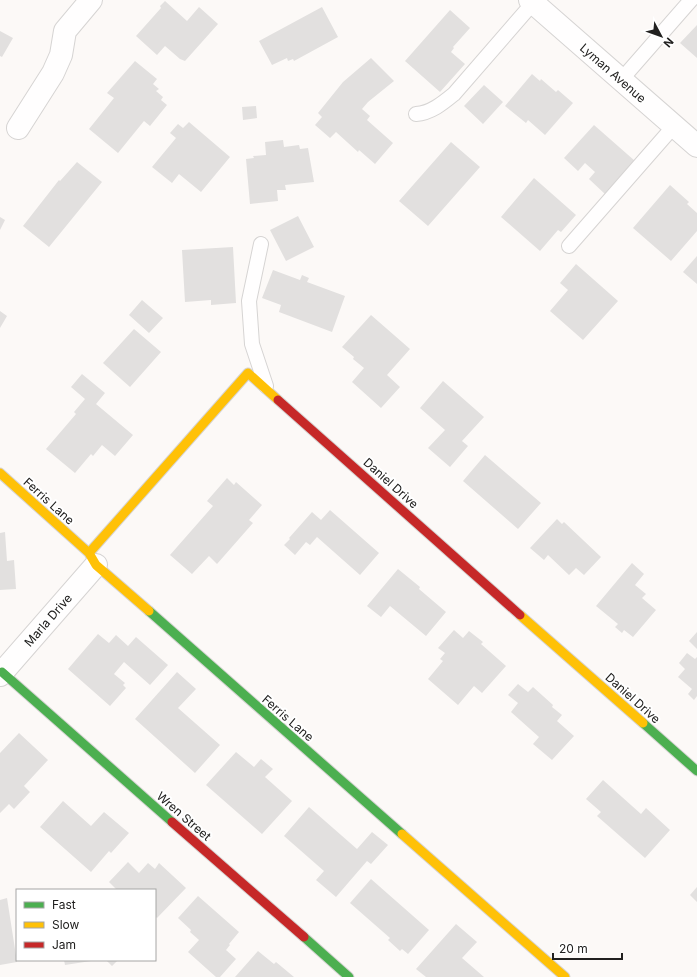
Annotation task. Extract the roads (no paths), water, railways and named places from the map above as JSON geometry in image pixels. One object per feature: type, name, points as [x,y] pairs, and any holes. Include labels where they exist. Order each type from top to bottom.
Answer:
[{"type":"street","points":[[18,128],[53,73],[61,55],[65,31],[91,0]]},
{"type":"street","name":"Lyman Avenue","points":[[531,1],[697,146]]},
{"type":"street","name":"Daniel Drive","points":[[93,559],[248,373],[697,771]]},
{"type":"street","name":"Ferris Lane","points":[[0,473],[93,559],[565,977]]},
{"type":"street","name":"Marla Drive","points":[[1,673],[93,559]]},
{"type":"street","name":"Wren Street","points":[[1,673],[349,977]]},
{"type":"lane","points":[[621,80],[691,0]]},
{"type":"lane","points":[[416,114],[422,114],[439,106],[454,94],[531,1]]},
{"type":"lane","points":[[569,246],[674,126]]},
{"type":"lane","points":[[261,244],[249,301],[252,344],[267,390]]}]
